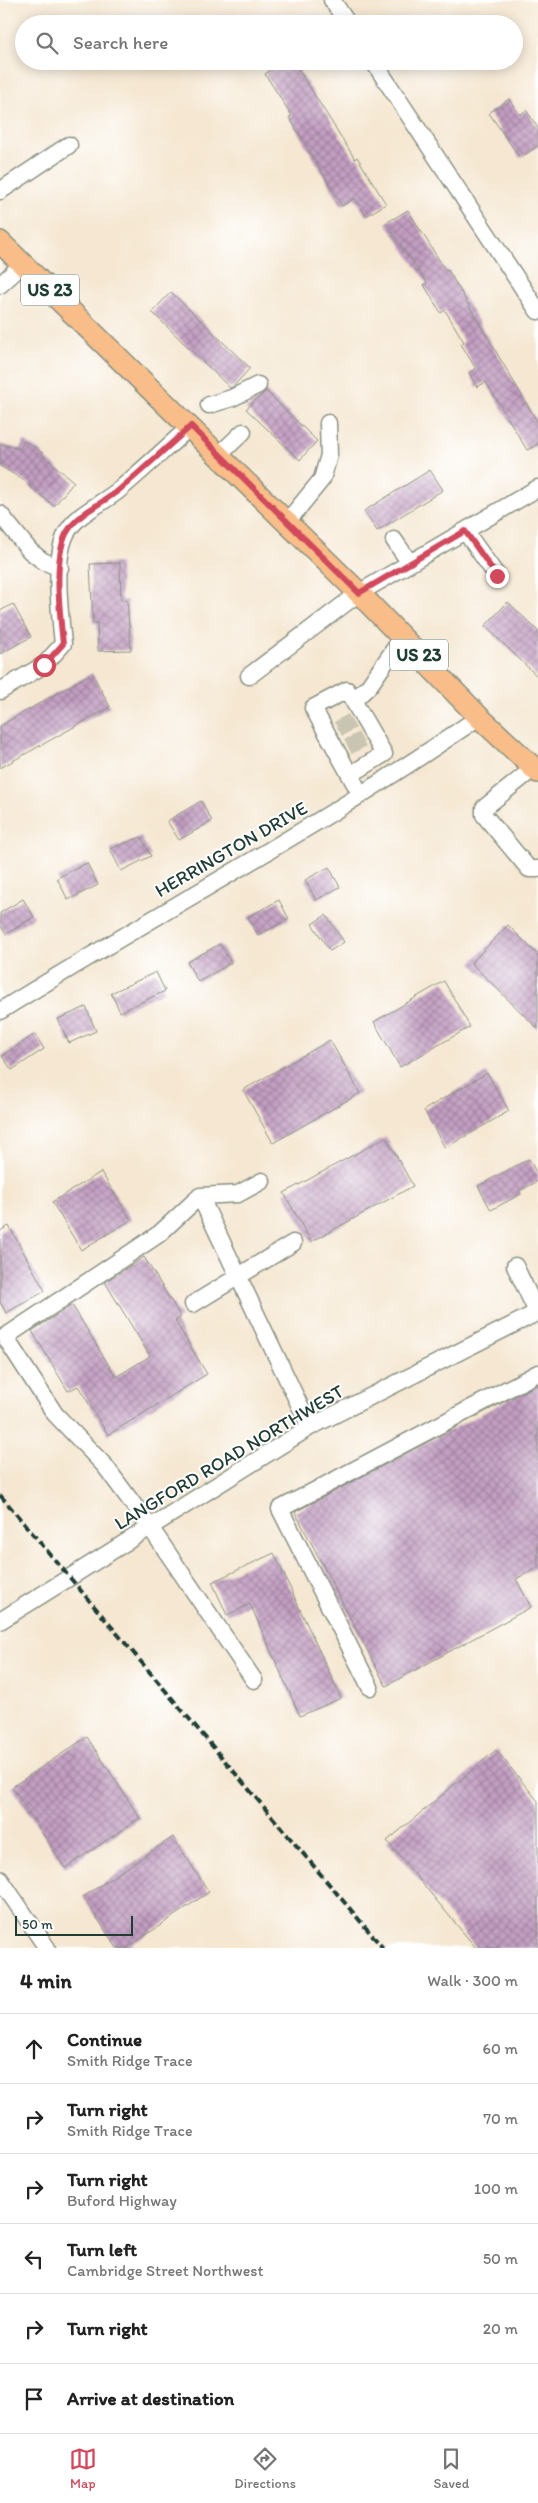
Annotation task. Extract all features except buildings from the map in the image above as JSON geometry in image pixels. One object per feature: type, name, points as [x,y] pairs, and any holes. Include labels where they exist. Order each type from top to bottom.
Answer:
[{"type":"main road","name":"US 23","points":[[0,242],[191,426],[359,593],[479,717],[536,770]]},
{"type":"street","points":[[332,0],[342,15]]},
{"type":"street","points":[[379,70],[538,310]]},
{"type":"street","points":[[0,191],[69,145]]},
{"type":"street","points":[[0,285],[23,264]]},
{"type":"street","points":[[209,405],[232,398],[258,385]]},
{"type":"street","points":[[287,522],[322,479],[329,455],[328,423]]},
{"type":"street","points":[[0,691],[44,665],[63,644],[59,607],[60,552],[67,533],[76,521],[118,491],[191,426]]},
{"type":"street","points":[[219,454],[243,432]]},
{"type":"street","points":[[249,676],[359,593],[538,488]]},
{"type":"street","points":[[0,514],[30,551],[43,561],[60,568]]},
{"type":"street","points":[[465,531],[497,576]]},
{"type":"street","points":[[394,540],[410,563]]},
{"type":"street","points":[[350,775],[384,754],[355,743],[345,725],[352,701],[369,686],[402,638]]},
{"type":"street","points":[[352,701],[346,690],[313,708],[345,725],[355,743],[350,775],[361,795]]},
{"type":"street","name":"HERRINGTON DRIVE","points":[[0,1011],[361,795],[479,717]]},
{"type":"street","points":[[536,770],[492,800],[484,808],[484,815],[529,869],[538,869]]},
{"type":"street","points":[[254,1680],[150,1527],[105,1466],[55,1414],[5,1337],[159,1234],[200,1196],[238,1194],[262,1181]]},
{"type":"street","points":[[200,1196],[310,1427]]},
{"type":"street","points":[[193,1304],[293,1242]]},
{"type":"street","points":[[515,1266],[538,1312]]},
{"type":"street","name":"LANGFORD ROAD NORTHWEST","points":[[0,1621],[310,1427],[538,1312]]},
{"type":"street","points":[[370,1687],[280,1509],[538,1373]]},
{"type":"street","points":[[0,1879],[47,1948]]},
{"type":"tunnel","points":[[338,729],[352,721]]},
{"type":"tunnel","points":[[348,747],[363,739]]},
{"type":"railway","points":[[0,1495],[383,1948]]},
{"type":"route","points":[[44,665],[63,644],[59,607],[60,552],[67,533],[76,521],[118,491],[191,426],[359,593],[465,531],[497,576]]}]
